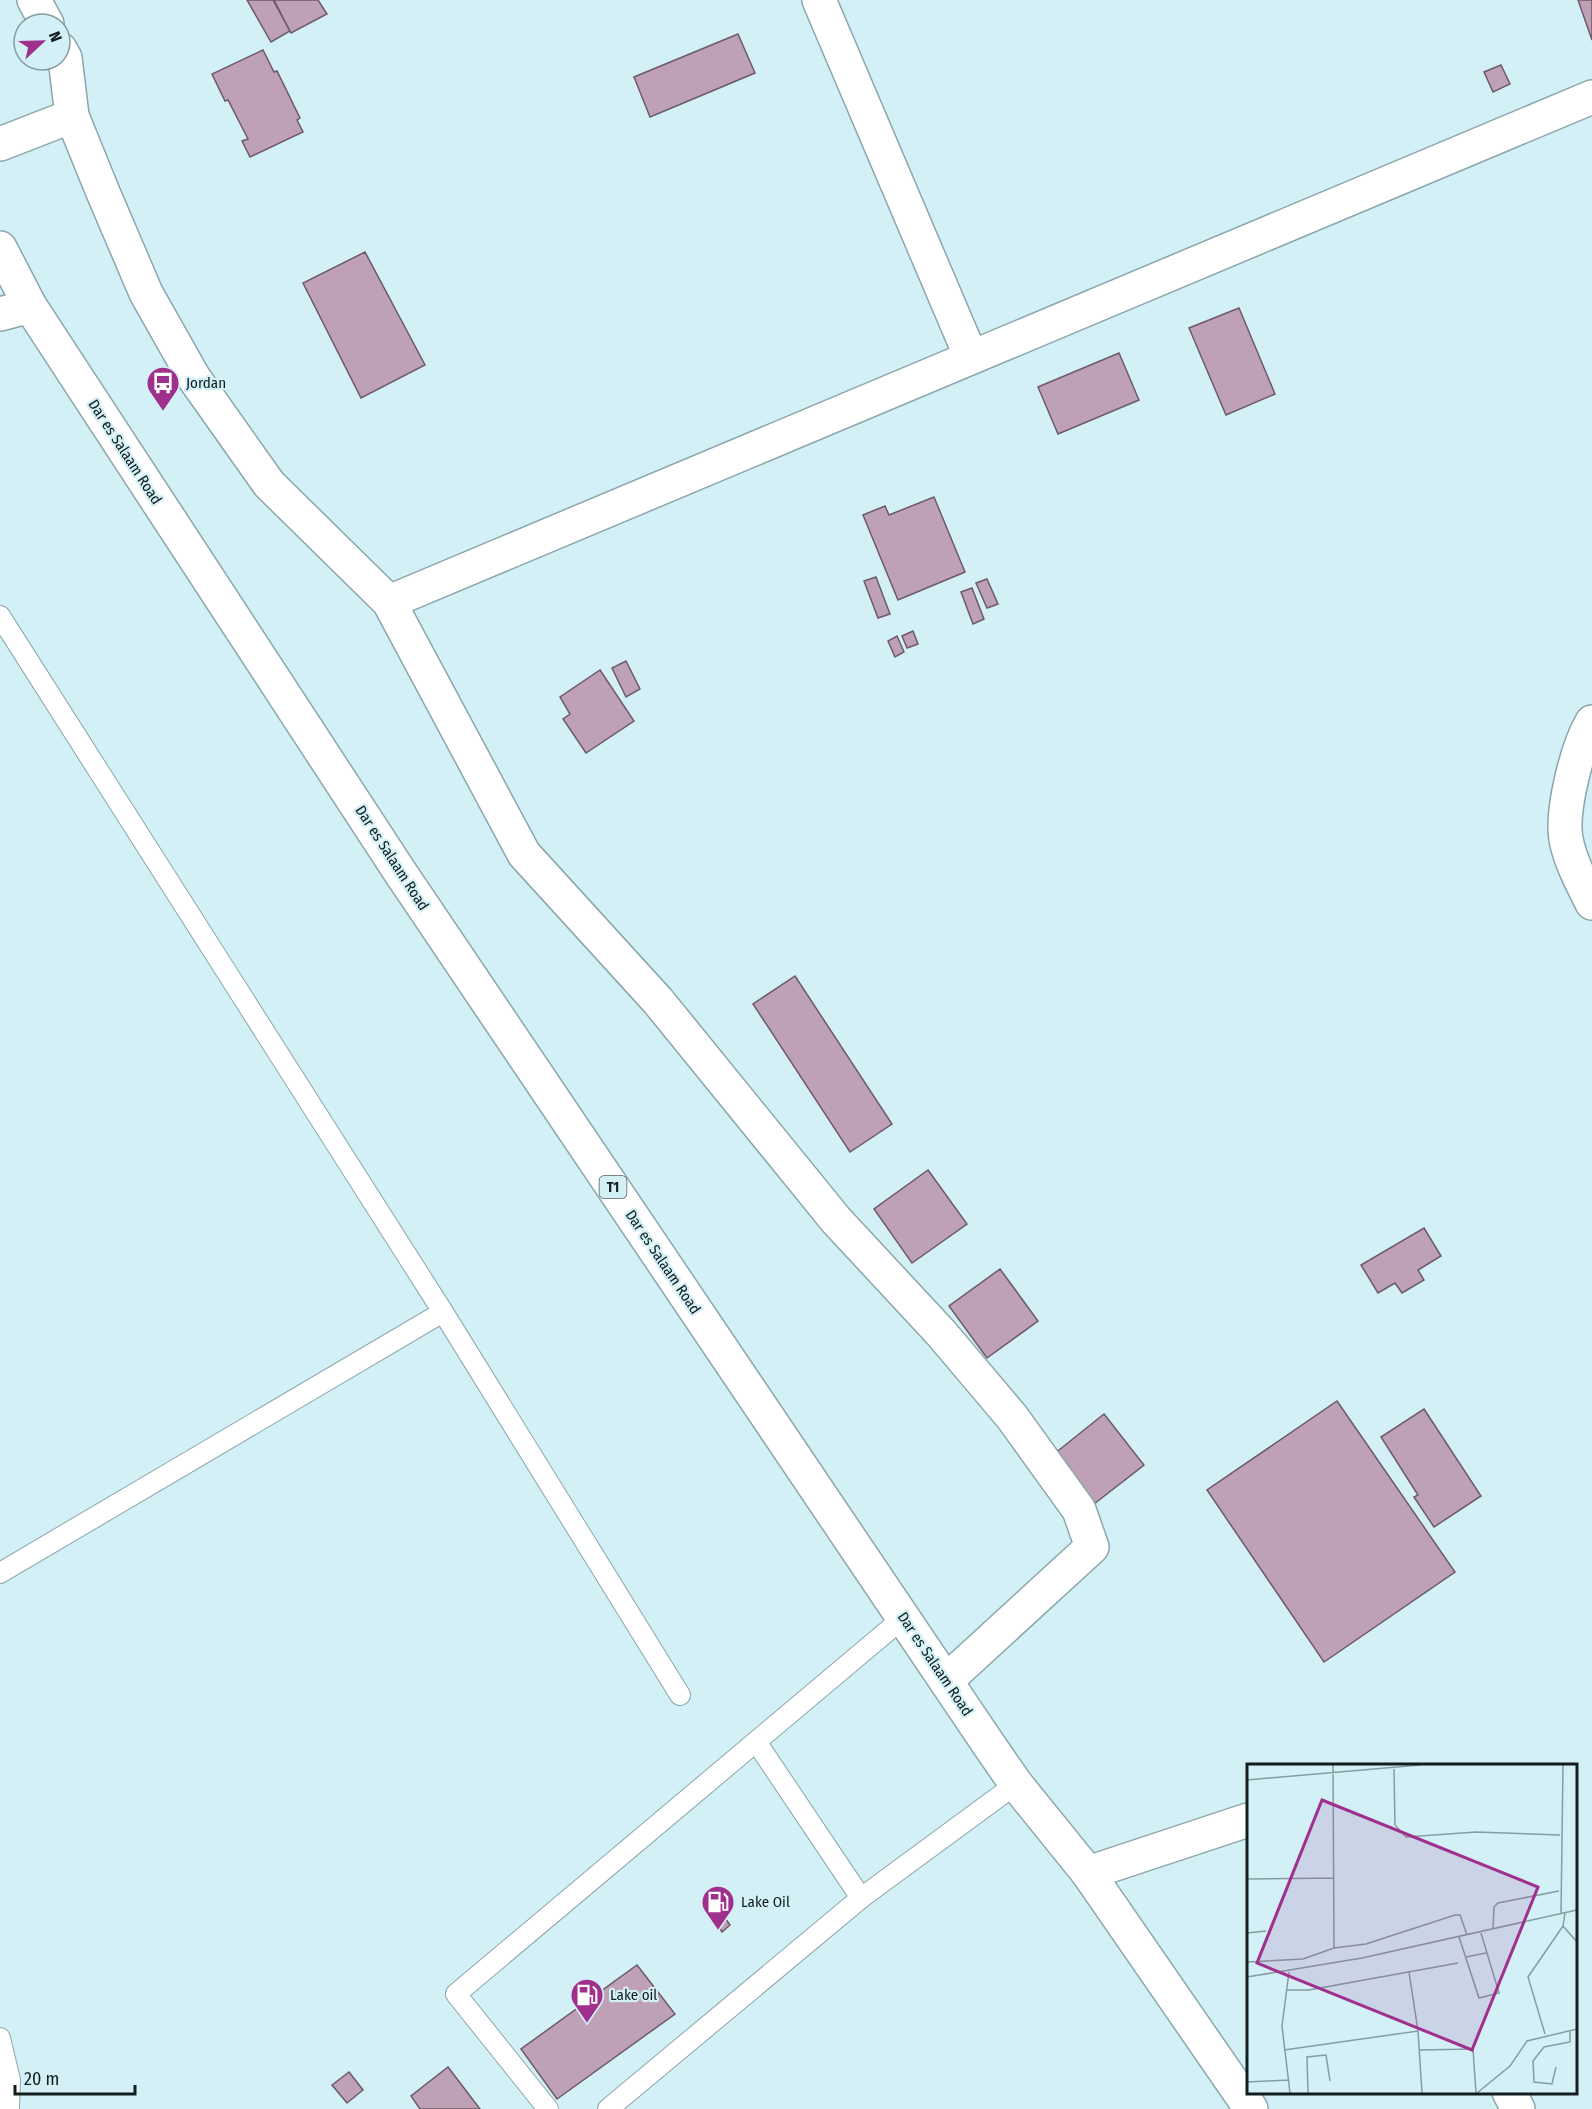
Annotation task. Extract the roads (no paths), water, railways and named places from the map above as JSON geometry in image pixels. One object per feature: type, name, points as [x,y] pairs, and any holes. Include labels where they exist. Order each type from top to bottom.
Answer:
[{"type":"main road","points":[[819,0],[971,357]]},
{"type":"main road","points":[[67,72],[72,117],[146,293],[194,378],[268,484],[389,602],[524,854],[658,1001],[836,1220],[941,1333],[1012,1417],[1079,1510],[1092,1547],[946,1680]]},
{"type":"main road","points":[[389,602],[1592,97]]},
{"type":"main road","points":[[0,144],[72,117]]},
{"type":"main road","name":"Dar es Salaam Road","points":[[0,248],[15,310],[394,862],[1016,1784],[1088,1873],[1251,2109]]},
{"type":"main road","points":[[1592,722],[1575,758],[1565,828],[1568,849],[1592,903]]},
{"type":"main road","points":[[1088,1873],[1247,1820]]},
{"type":"main road","points":[[1510,2094],[1518,2109]]},
{"type":"lane","points":[[0,616],[443,1312],[680,1695]]},
{"type":"lane","points":[[0,1573],[443,1312]]},
{"type":"lane","points":[[548,2109],[456,1994],[903,1618]]},
{"type":"lane","points":[[757,1743],[861,1898]]},
{"type":"lane","points":[[608,2109],[861,1898],[1016,1784]]},
{"type":"lane","points":[[0,2038],[10,2080],[9,2109]]},
{"type":"place","name":"Jordan","points":[[163,412]]},
{"type":"place","name":"Lake Oil","points":[[718,1931]]},
{"type":"place","name":"Lake oil","points":[[587,2024]]}]
